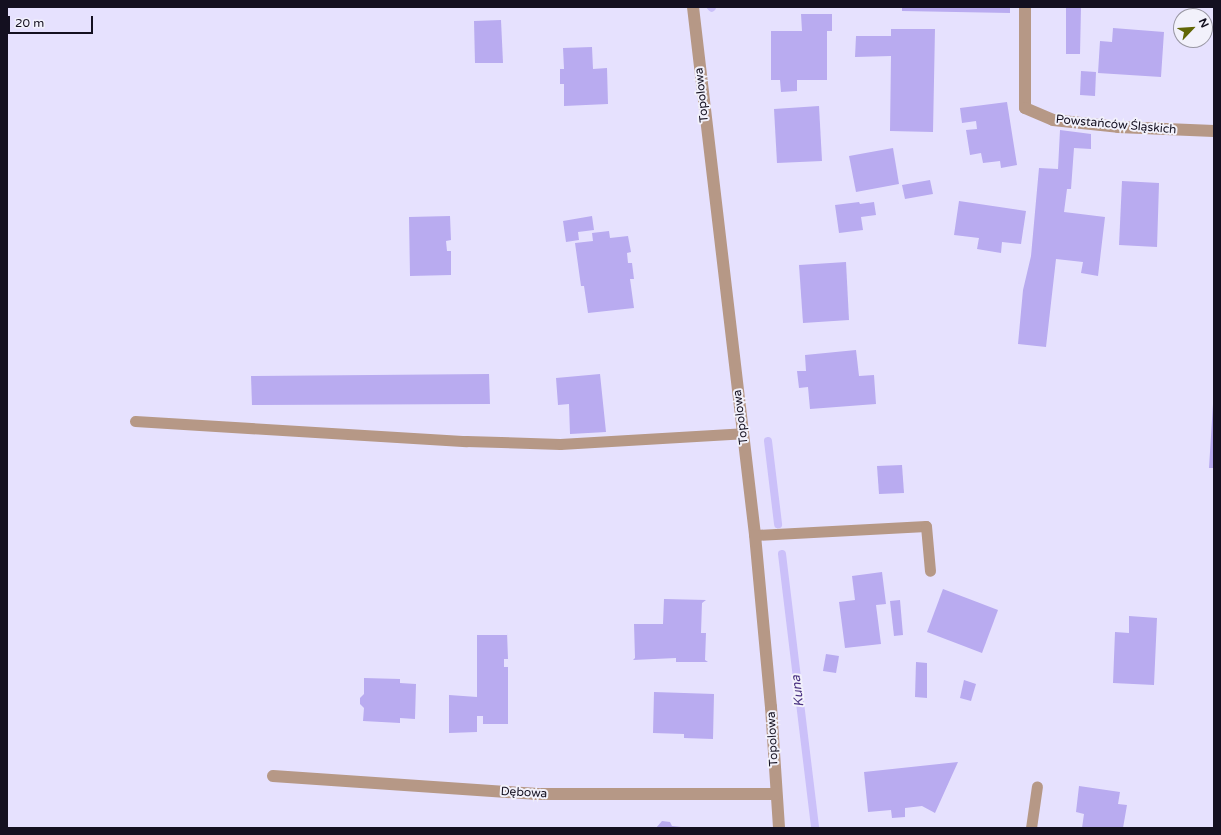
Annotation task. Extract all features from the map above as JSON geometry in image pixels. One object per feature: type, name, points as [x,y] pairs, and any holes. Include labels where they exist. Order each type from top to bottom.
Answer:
[{"type":"street","name":"Topolowa","points":[[693,7],[755,535],[771,707],[779,828]]},
{"type":"street","name":"Powstańców Śląskich","points":[[1025,7],[1025,108],[1053,120],[1118,127],[1214,131]]},
{"type":"street","name":"Dębowa","points":[[273,776],[534,794],[776,794]]},
{"type":"lane","points":[[135,421],[466,441],[560,444],[743,433]]},
{"type":"lane","points":[[755,535],[926,526],[930,571]]},
{"type":"lane","points":[[1030,828],[1037,786]]},
{"type":"building","points":[[902,7],[1010,7],[1010,13],[902,11]]},
{"type":"building","points":[[1066,7],[1081,7],[1080,54],[1066,54]]},
{"type":"building","points":[[801,14],[832,14],[832,31],[827,31],[827,80],[797,80],[797,91],[781,92],[780,80],[771,80],[771,31],[802,31]]},
{"type":"building","points":[[501,20],[503,63],[475,63],[474,21]]},
{"type":"building","points":[[1113,28],[1164,32],[1161,77],[1098,73],[1100,41],[1112,42]]},
{"type":"building","points":[[891,29],[935,29],[933,132],[890,131],[891,56],[855,57],[856,36],[891,36]]},
{"type":"building","points":[[592,47],[593,69],[607,68],[608,104],[564,106],[564,84],[560,84],[560,69],[564,69],[563,48]]},
{"type":"building","points":[[1081,71],[1096,72],[1095,96],[1080,95]]},
{"type":"building","points":[[1007,102],[1017,165],[1001,168],[1000,161],[983,163],[981,153],[970,155],[966,130],[977,129],[976,121],[962,123],[960,108]]},
{"type":"building","points":[[819,106],[822,161],[777,163],[774,109]]},
{"type":"building","points":[[1060,130],[1091,134],[1091,149],[1074,148],[1071,189],[1067,189],[1064,212],[1105,217],[1098,276],[1081,273],[1083,262],[1056,259],[1046,347],[1018,344],[1023,290],[1031,256],[1039,168],[1058,169]]},
{"type":"building","points":[[893,148],[899,184],[856,192],[849,156]]},
{"type":"building","points":[[930,180],[933,194],[905,199],[902,185]]},
{"type":"building","points":[[1122,181],[1159,183],[1157,247],[1119,245]]},
{"type":"building","points":[[959,201],[1026,211],[1021,244],[1002,242],[1001,253],[977,249],[979,238],[954,235]]},
{"type":"building","points":[[859,202],[860,204],[874,202],[876,215],[861,217],[863,230],[839,233],[835,205]]},
{"type":"building","points":[[450,216],[451,240],[446,241],[447,251],[451,251],[451,275],[410,276],[409,217]]},
{"type":"building","points":[[592,216],[594,230],[578,232],[579,240],[566,242],[563,221]]},
{"type":"building","points":[[609,231],[610,238],[628,236],[631,252],[627,253],[628,263],[632,263],[634,279],[630,279],[634,308],[588,313],[584,286],[581,286],[575,243],[593,241],[592,233]]},
{"type":"building","points":[[846,262],[849,320],[803,323],[799,265]]},
{"type":"building","points":[[856,350],[859,376],[874,375],[876,404],[810,409],[808,387],[799,388],[797,371],[806,371],[805,355]]},
{"type":"building","points":[[489,374],[490,404],[252,405],[251,376]]},
{"type":"building","points":[[600,374],[606,432],[570,434],[569,404],[558,405],[556,378]]},
{"type":"building","points":[[1213,404],[1214,468],[1209,468]]},
{"type":"building","points":[[902,465],[904,493],[879,494],[877,466]]},
{"type":"building","points":[[882,572],[886,604],[876,605],[881,644],[845,648],[839,602],[855,600],[852,576]]},
{"type":"building","points":[[943,589],[998,610],[982,653],[927,632]]},
{"type":"building","points":[[664,599],[706,600],[702,603],[701,633],[706,633],[705,660],[708,662],[676,662],[676,658],[633,660],[635,658],[634,624],[663,624]]},
{"type":"building","points":[[900,600],[903,635],[894,636],[890,601]]},
{"type":"building","points":[[1129,616],[1157,618],[1154,685],[1113,683],[1115,632],[1129,633]]},
{"type":"building","points":[[507,632],[508,659],[504,659],[504,667],[508,667],[508,724],[483,724],[483,716],[477,716],[477,732],[449,733],[449,695],[477,697],[477,635],[507,635]]},
{"type":"building","points":[[826,654],[839,656],[836,673],[823,671]]},
{"type":"building","points":[[916,662],[927,663],[927,698],[915,697]]},
{"type":"building","points":[[364,678],[400,679],[400,683],[416,684],[415,719],[400,718],[400,723],[363,721],[364,708],[360,704],[360,698],[364,694]]},
{"type":"building","points":[[964,680],[976,684],[971,701],[960,698]]},
{"type":"building","points":[[654,692],[714,694],[713,739],[684,738],[684,734],[653,733]]},
{"type":"building","points":[[958,762],[935,813],[922,806],[905,808],[905,817],[892,818],[891,810],[868,812],[864,772]]},
{"type":"building","points":[[1079,786],[1120,792],[1118,804],[1127,805],[1123,828],[1082,828],[1084,814],[1076,812]]},
{"type":"building","points":[[662,821],[670,822],[672,826],[690,828],[656,828]]},
{"type":"waterway","name":"Kuna","points":[[768,441],[778,524]]},
{"type":"waterway","name":"Kuna","points":[[782,554],[815,828]]}]
